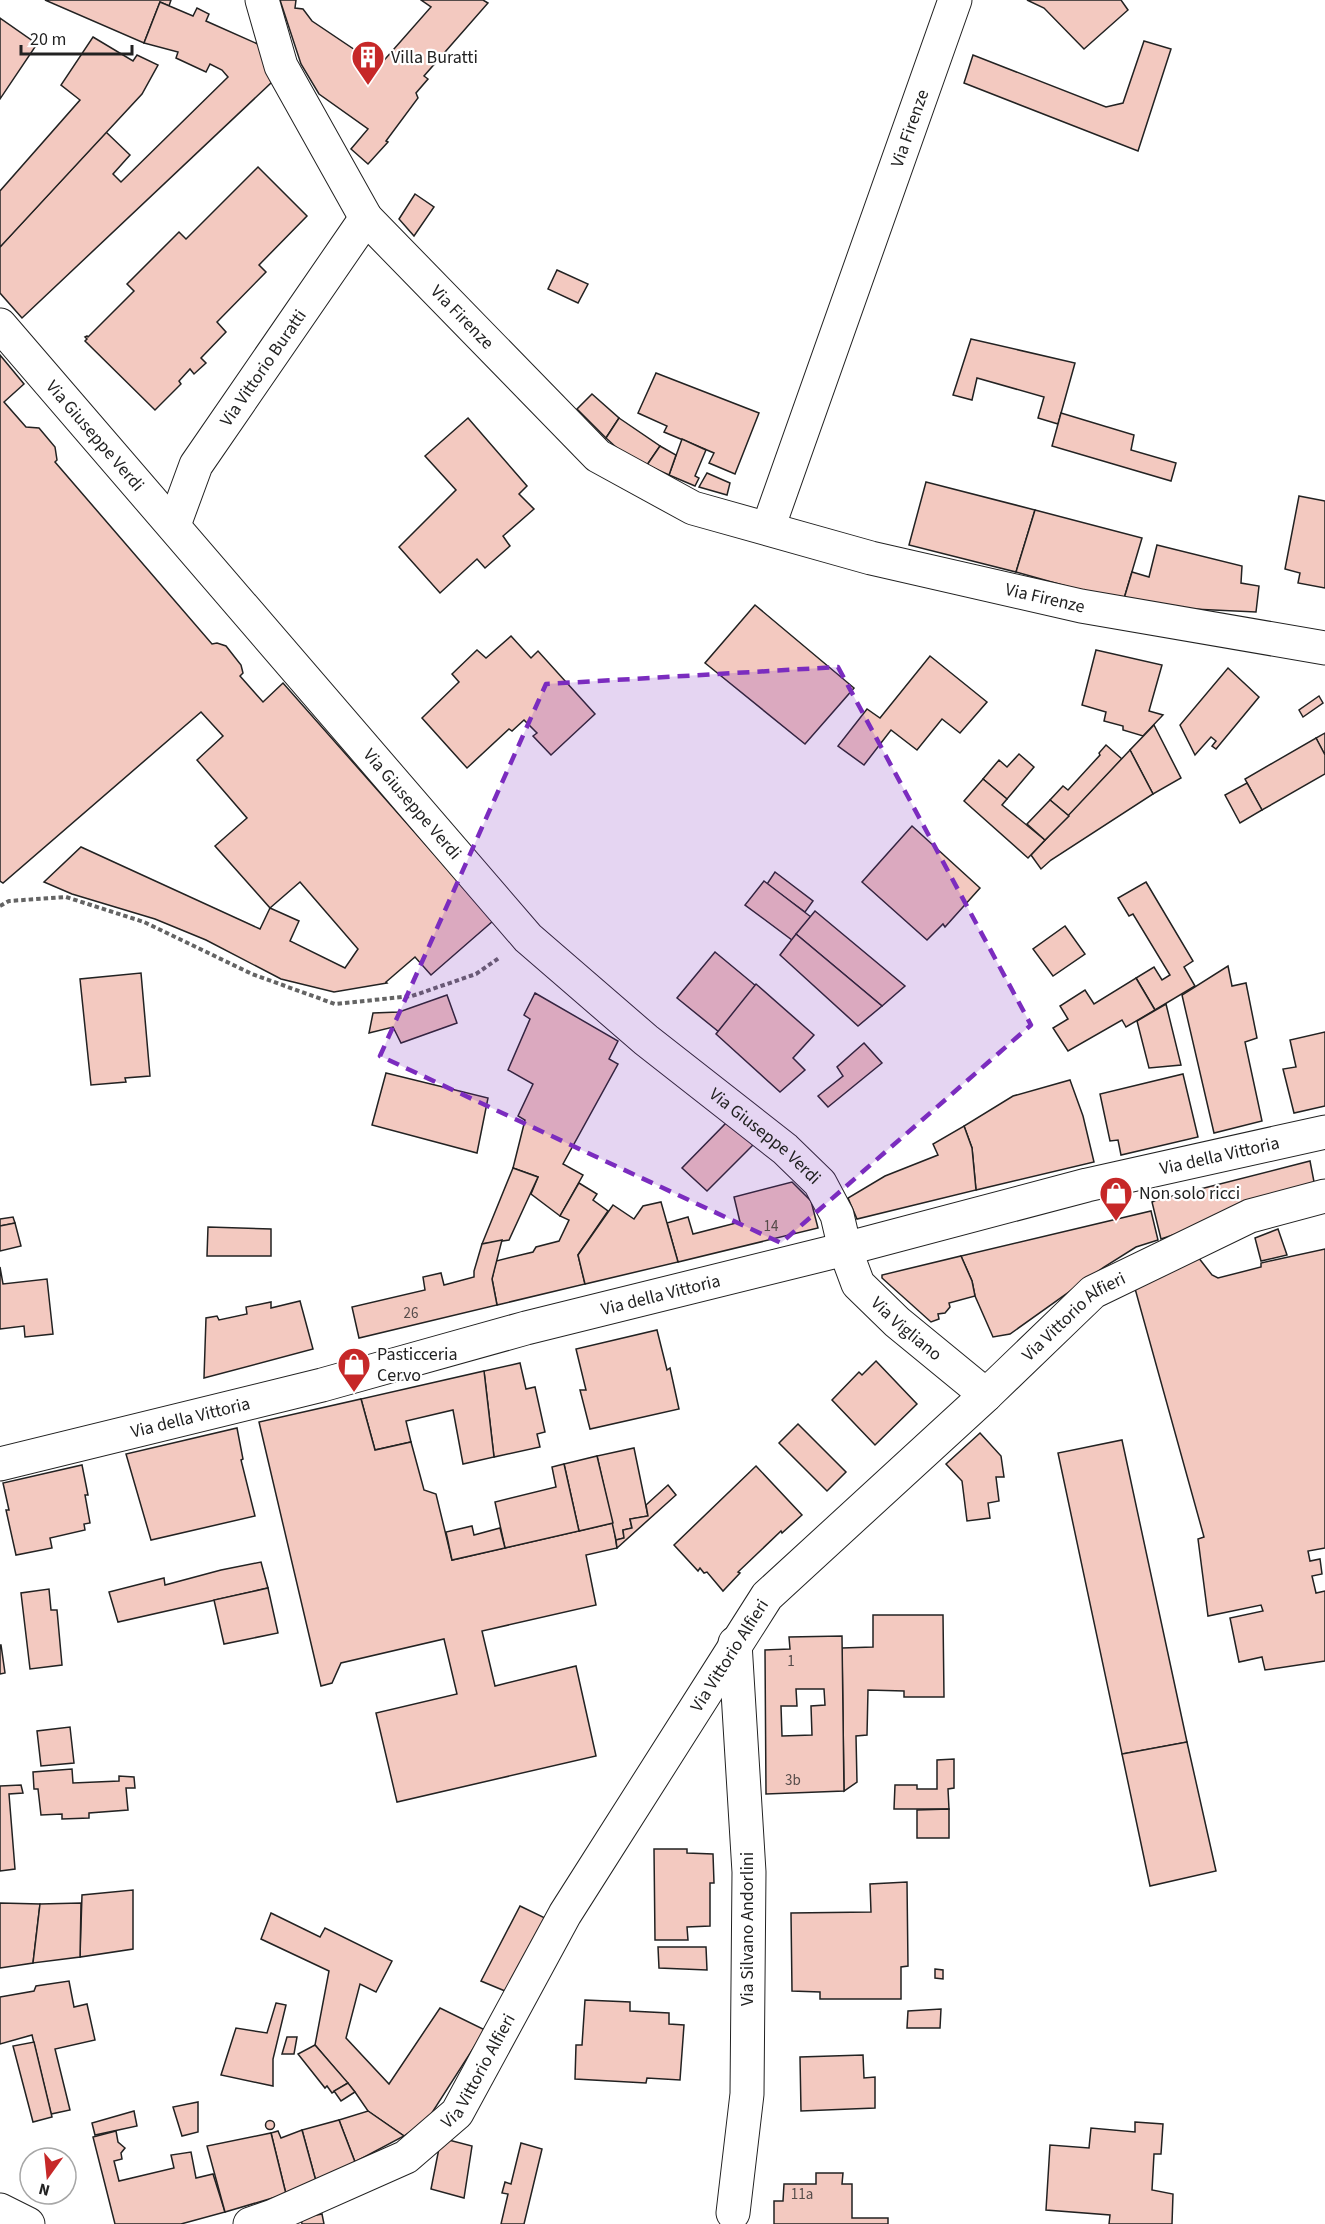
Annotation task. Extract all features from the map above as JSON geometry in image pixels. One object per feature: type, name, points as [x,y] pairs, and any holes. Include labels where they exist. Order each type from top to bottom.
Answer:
[{"type":"street","name":"Via Firenze","points":[[262,0],[281,66],[366,218],[598,456],[693,508],[871,558],[1081,606],[1325,648]]},
{"type":"street","name":"Via Firenze","points":[[768,528],[955,0]]},
{"type":"street","name":"Via Vittorio Buratti","points":[[174,525],[196,465],[366,218]]},
{"type":"street","name":"Via Giuseppe Verdi","points":[[0,325],[528,938],[646,1040],[785,1149],[820,1183],[837,1215],[845,1249]]},
{"type":"street","name":"Via della Vittoria","points":[[0,1464],[322,1384],[526,1329],[845,1249],[1087,1185],[1325,1132]]},
{"type":"street","name":"Via Vittorio Alfieri","points":[[250,2224],[406,2157],[457,2113],[565,1914],[735,1643],[767,1596],[986,1395],[1093,1292],[1250,1216],[1325,1196]]},
{"type":"street","name":"Via Vigliano","points":[[845,1249],[858,1284],[897,1322],[986,1395]]},
{"type":"street","name":"Via Silvano Andorlini","points":[[732,2213],[747,2094],[749,1872],[735,1643]]},
{"type":"street","points":[[0,2210],[28,2224]]},
{"type":"path","points":[[0,906],[9,901],[66,897],[144,922],[252,974],[335,1004],[412,996],[465,978],[476,974],[528,938]]},
{"type":"highlighted area","points":[[838,667],[1031,1025],[781,1243],[380,1056],[546,684]]},
{"type":"building","points":[[45,0],[171,0],[169,6],[160,2],[144,43]]},
{"type":"building","name":"Villa Buratti","points":[[280,0],[296,0],[295,8],[303,9],[312,21],[379,66],[431,7],[421,0],[483,0],[488,3],[424,76],[428,79],[416,93],[418,98],[386,141],[388,142],[368,164],[351,149],[368,129],[319,94],[301,64]]},
{"type":"building","points":[[1027,0],[1121,0],[1128,10],[1084,49],[1044,8]]},
{"type":"building","points":[[160,2],[193,16],[197,8],[209,14],[206,21],[260,45],[272,82],[22,318],[0,293],[0,247],[106,132],[130,155],[113,174],[121,182],[228,77],[222,70],[210,64],[206,72],[176,58],[178,52],[144,43]]},
{"type":"building","points":[[0,18],[37,44],[0,99]]},
{"type":"building","points":[[93,37],[133,61],[137,55],[158,65],[142,94],[0,247],[0,191],[80,100],[61,85]]},
{"type":"building","points":[[1144,41],[1171,49],[1138,151],[964,83],[973,55],[1106,107],[1123,103]]},
{"type":"building","points":[[258,167],[307,216],[259,265],[266,272],[217,322],[226,332],[201,358],[206,363],[194,374],[190,369],[179,381],[181,384],[155,410],[85,341],[87,339],[85,337],[88,337],[134,291],[127,284],[179,232],[186,239]]},
{"type":"building","points":[[415,194],[434,207],[414,236],[399,219]]},
{"type":"building","points":[[557,270],[588,284],[578,303],[548,289]]},
{"type":"building","points":[[971,339],[1075,363],[1058,424],[1038,418],[1044,397],[977,378],[972,400],[953,395]]},
{"type":"building","points":[[0,355],[24,384],[4,402],[26,427],[39,428],[55,447],[57,460],[55,462],[212,644],[226,646],[241,665],[243,673],[240,676],[263,702],[283,683],[493,921],[431,975],[415,957],[387,983],[334,992],[281,979],[206,940],[155,919],[72,894],[44,882],[81,847],[260,929],[270,908],[215,846],[247,818],[197,760],[223,736],[201,712],[3,883],[0,881]],"holes":[[[300,882],[358,949],[345,968],[290,941],[299,921],[270,908]]]},
{"type":"building","points":[[656,373],[759,413],[735,474],[709,463],[714,453],[664,432],[667,426],[638,413]]},
{"type":"building","points":[[592,394],[619,418],[606,438],[577,409]]},
{"type":"building","points":[[1061,413],[1134,435],[1131,450],[1176,463],[1171,481],[1052,446]]},
{"type":"building","points":[[468,418],[527,486],[519,494],[534,509],[503,536],[510,546],[485,568],[477,559],[440,593],[399,547],[456,490],[425,456]]},
{"type":"building","points":[[619,418],[660,446],[647,465],[618,449],[606,438]]},
{"type":"building","points":[[682,439],[706,450],[695,476],[699,478],[695,486],[669,475]]},
{"type":"building","points":[[660,446],[676,455],[669,475],[647,465]]},
{"type":"building","points":[[707,473],[730,483],[727,495],[699,487]]},
{"type":"building","points":[[926,482],[1035,510],[1016,572],[909,545]]},
{"type":"building","points":[[1299,496],[1325,501],[1325,588],[1298,583],[1300,573],[1285,569]]},
{"type":"building","points":[[1035,510],[1142,538],[1123,602],[1016,572]]},
{"type":"building","points":[[1157,545],[1242,566],[1241,583],[1259,586],[1256,612],[1150,607],[1123,602],[1132,572],[1149,577]]},
{"type":"building","points":[[755,605],[854,688],[805,744],[705,663]]},
{"type":"building","points":[[511,636],[531,658],[538,651],[595,714],[551,755],[533,736],[537,733],[524,720],[512,731],[509,729],[467,768],[422,718],[459,682],[452,674],[477,650],[486,658]]},
{"type":"building","points":[[1096,650],[1162,665],[1149,711],[1163,715],[1143,736],[1123,730],[1123,726],[1104,721],[1106,712],[1082,705]]},
{"type":"building","points":[[930,656],[987,702],[960,733],[942,719],[917,750],[891,730],[864,765],[838,746],[867,709],[880,718]]},
{"type":"building","points":[[1228,668],[1259,697],[1216,749],[1212,746],[1216,741],[1211,737],[1195,755],[1180,725]]},
{"type":"building","points":[[1319,696],[1323,703],[1303,717],[1299,710]]},
{"type":"building","points":[[1154,725],[1181,778],[1153,794],[1130,750]]},
{"type":"building","points":[[1325,733],[1325,755],[1316,738]]},
{"type":"building","points":[[1316,738],[1325,755],[1325,774],[1262,810],[1245,779]]},
{"type":"building","points":[[1106,745],[1122,759],[1069,816],[1050,800],[1063,786],[1068,790],[1100,755],[1099,753]]},
{"type":"building","points":[[1130,750],[1153,794],[1051,860],[1041,869],[1031,855]]},
{"type":"building","points":[[1019,754],[1034,767],[1007,799],[983,779],[999,760],[1007,767]]},
{"type":"building","points":[[983,779],[1007,799],[1002,805],[1045,840],[1028,858],[964,801]]},
{"type":"building","points":[[1247,783],[1262,810],[1240,823],[1225,795]]},
{"type":"building","points":[[1050,800],[1069,816],[1045,840],[1027,824]]},
{"type":"building","points":[[912,826],[980,888],[945,927],[943,924],[927,940],[862,882]]},
{"type":"building","points":[[775,872],[813,901],[805,912],[767,884]]},
{"type":"building","points":[[764,881],[811,917],[792,940],[745,905]]},
{"type":"building","points":[[1146,882],[1193,961],[1184,967],[1195,986],[1155,1010],[1136,978],[1154,967],[1162,980],[1170,975],[1133,914],[1129,916],[1118,898]]},
{"type":"building","points":[[815,911],[905,986],[882,1006],[796,934]]},
{"type":"building","points":[[1065,926],[1085,954],[1053,976],[1033,949]]},
{"type":"building","points":[[796,934],[882,1006],[858,1026],[780,955]]},
{"type":"building","points":[[715,952],[756,986],[719,1032],[677,998]]},
{"type":"building","points":[[1228,966],[1232,986],[1246,983],[1257,1038],[1245,1042],[1262,1121],[1214,1133],[1182,995]]},
{"type":"building","points":[[141,973],[150,1076],[125,1078],[126,1082],[91,1085],[80,979]]},
{"type":"building","points":[[1136,978],[1155,1010],[1126,1027],[1122,1020],[1068,1051],[1053,1028],[1068,1019],[1060,1006],[1085,990],[1094,1004]]},
{"type":"building","points":[[756,984],[814,1035],[793,1058],[805,1070],[780,1092],[716,1034]]},
{"type":"building","points":[[535,993],[618,1041],[609,1059],[618,1064],[563,1164],[583,1175],[560,1216],[531,1194],[538,1177],[513,1168],[525,1120],[518,1116],[533,1084],[508,1070],[530,1019],[524,1015]]},
{"type":"building","points":[[447,995],[457,1023],[401,1043],[393,1027],[369,1033],[373,1013],[399,1012]]},
{"type":"building","points":[[1166,1004],[1181,1065],[1149,1068],[1137,1021]]},
{"type":"building","points":[[1325,1032],[1325,1106],[1294,1113],[1283,1069],[1296,1067],[1290,1040]]},
{"type":"building","points":[[864,1043],[882,1063],[828,1107],[818,1096],[843,1076],[837,1067]]},
{"type":"building","points":[[386,1073],[488,1098],[477,1153],[372,1125]]},
{"type":"building","points":[[1183,1074],[1198,1137],[1121,1155],[1118,1140],[1110,1141],[1100,1094]]},
{"type":"building","points":[[1070,1080],[1083,1116],[1094,1162],[976,1190],[972,1148],[964,1126],[1013,1096]]},
{"type":"building","points":[[729,1120],[761,1137],[707,1191],[682,1168]]},
{"type":"building","points":[[964,1126],[972,1148],[976,1190],[857,1219],[848,1198],[885,1176],[938,1155],[933,1144]]},
{"type":"building","points":[[1310,1161],[1315,1187],[1161,1239],[1152,1202]]},
{"type":"building","points":[[513,1168],[538,1177],[509,1240],[482,1244]]},
{"type":"building","points":[[792,1182],[811,1201],[818,1228],[678,1262],[667,1223],[688,1217],[693,1234],[740,1222],[734,1197]]},
{"type":"building","points":[[579,1183],[597,1194],[593,1200],[608,1211],[578,1255],[585,1284],[497,1305],[492,1279],[496,1261],[533,1252],[536,1247],[559,1241],[569,1220],[560,1216]]},
{"type":"building","points":[[661,1202],[678,1262],[585,1284],[578,1255],[613,1205],[634,1219],[643,1206]]},
{"type":"building","points":[[1151,1211],[1158,1240],[1136,1247],[1104,1267],[1010,1334],[993,1337],[961,1256]]},
{"type":"building","points":[[13,1217],[15,1223],[0,1226],[0,1219]]},
{"type":"building","points":[[15,1223],[21,1246],[0,1251],[0,1226]]},
{"type":"building","points":[[208,1227],[271,1229],[271,1256],[207,1256]]},
{"type":"building","points":[[1278,1229],[1287,1255],[1261,1261],[1255,1238]]},
{"type":"building","points":[[502,1240],[492,1279],[497,1305],[359,1338],[352,1307],[425,1290],[423,1277],[441,1273],[444,1285],[474,1277],[482,1244]]},
{"type":"building","points":[[1325,1249],[1325,1548],[1308,1551],[1310,1561],[1320,1559],[1322,1574],[1312,1576],[1316,1593],[1325,1591],[1325,1661],[1265,1670],[1262,1657],[1239,1662],[1230,1618],[1263,1611],[1261,1605],[1208,1616],[1198,1539],[1204,1537],[1134,1285],[1198,1257],[1212,1275],[1218,1278],[1261,1267],[1261,1263]]},
{"type":"building","points":[[961,1256],[972,1281],[975,1296],[949,1303],[950,1307],[945,1313],[938,1314],[939,1319],[931,1322],[882,1278],[882,1275]]},
{"type":"building","points":[[0,1267],[3,1284],[47,1279],[53,1334],[25,1337],[24,1326],[0,1329]]},
{"type":"building","points":[[300,1301],[313,1349],[204,1378],[206,1318],[217,1316],[219,1320],[247,1314],[246,1307],[271,1302],[271,1308]]},
{"type":"building","points":[[657,1330],[667,1370],[670,1368],[679,1409],[590,1429],[580,1390],[586,1390],[576,1349]]},
{"type":"building","points":[[876,1361],[917,1404],[875,1445],[832,1400],[859,1372],[862,1375]]},
{"type":"building","points":[[520,1363],[526,1389],[535,1387],[545,1432],[537,1434],[540,1447],[494,1457],[484,1371]]},
{"type":"building","points":[[484,1371],[494,1457],[463,1464],[453,1410],[406,1421],[411,1442],[375,1450],[361,1399]]},
{"type":"building","points":[[361,1399],[375,1450],[411,1442],[424,1490],[436,1494],[452,1560],[613,1523],[617,1548],[586,1555],[596,1605],[482,1631],[495,1686],[576,1666],[596,1756],[397,1802],[376,1713],[457,1694],[444,1639],[341,1663],[332,1683],[321,1686],[259,1422]]},
{"type":"building","points":[[798,1424],[846,1472],[827,1491],[779,1443]]},
{"type":"building","points":[[237,1428],[243,1459],[241,1460],[255,1516],[151,1540],[126,1454]]},
{"type":"building","points":[[980,1433],[1001,1456],[1004,1477],[996,1477],[999,1501],[988,1503],[990,1518],[967,1521],[962,1481],[946,1464]]},
{"type":"building","points":[[1122,1440],[1187,1742],[1122,1754],[1058,1453]]},
{"type":"building","points":[[634,1448],[648,1516],[630,1519],[632,1528],[623,1530],[624,1538],[616,1540],[597,1456]]},
{"type":"building","points":[[597,1456],[613,1523],[579,1531],[564,1464]]},
{"type":"building","points":[[564,1464],[579,1531],[505,1548],[495,1502],[556,1487],[552,1467]]},
{"type":"building","points":[[82,1465],[88,1495],[85,1495],[90,1523],[84,1524],[85,1530],[50,1538],[52,1548],[16,1555],[6,1510],[9,1510],[3,1483]]},
{"type":"building","points":[[756,1466],[802,1515],[782,1533],[781,1531],[738,1572],[740,1573],[723,1591],[707,1572],[704,1573],[700,1568],[698,1571],[674,1545]]},
{"type":"building","points":[[668,1485],[676,1495],[617,1548],[616,1540],[624,1538],[623,1530],[632,1528],[630,1519],[648,1516],[646,1505]]},
{"type":"building","points":[[472,1526],[474,1535],[500,1528],[505,1548],[452,1560],[446,1532]]},
{"type":"building","points":[[261,1562],[268,1588],[118,1622],[109,1592],[164,1578],[165,1585]]},
{"type":"building","points":[[268,1588],[278,1633],[224,1644],[214,1600]]},
{"type":"building","points":[[49,1589],[51,1610],[57,1610],[62,1665],[30,1669],[21,1593]]},
{"type":"building","points":[[873,1615],[943,1615],[944,1697],[904,1697],[904,1691],[868,1690],[867,1735],[856,1736],[857,1782],[844,1791],[842,1648],[873,1647]]},
{"type":"building","points":[[842,1636],[844,1791],[766,1794],[765,1650],[790,1649],[789,1637]],"holes":[[[796,1689],[824,1689],[825,1705],[811,1706],[812,1735],[782,1736],[781,1706],[797,1706]]]},
{"type":"building","points":[[0,1645],[5,1673],[0,1674]]},
{"type":"building","points":[[70,1727],[74,1763],[41,1766],[37,1731]]},
{"type":"building","points":[[1187,1742],[1216,1871],[1150,1886],[1122,1754]]},
{"type":"building","points":[[954,1759],[954,1788],[948,1789],[949,1809],[894,1809],[895,1785],[917,1785],[917,1789],[937,1789],[937,1760]]},
{"type":"building","points":[[72,1769],[73,1783],[119,1781],[119,1776],[134,1777],[135,1788],[126,1788],[128,1810],[89,1813],[89,1818],[62,1819],[62,1814],[41,1815],[38,1789],[34,1789],[33,1772]]},
{"type":"building","points":[[21,1785],[23,1793],[9,1794],[15,1869],[0,1871],[0,1786]]},
{"type":"building","points":[[949,1809],[949,1838],[917,1838],[917,1810]]},
{"type":"building","points":[[654,1849],[687,1849],[687,1853],[713,1854],[714,1883],[710,1883],[710,1926],[687,1927],[688,1940],[655,1940]]},
{"type":"building","points":[[907,1882],[908,1966],[901,1967],[901,1999],[820,1999],[820,1992],[792,1991],[791,1913],[871,1912],[870,1884]]},
{"type":"building","points":[[133,1890],[133,1949],[80,1957],[82,1895]]},
{"type":"building","points":[[0,1903],[40,1904],[33,1963],[0,1968]]},
{"type":"building","points":[[81,1903],[80,1957],[33,1963],[40,1904]]},
{"type":"building","points":[[520,1906],[545,1918],[505,1991],[481,1981]]},
{"type":"building","points":[[271,1913],[320,1937],[325,1928],[392,1961],[376,1992],[360,1984],[346,2038],[389,2084],[440,2008],[485,2030],[428,2119],[404,2136],[368,2111],[315,2045],[329,1971],[261,1939]]},
{"type":"building","points":[[658,1947],[706,1947],[707,1970],[659,1968]]},
{"type":"building","points":[[935,1969],[943,1970],[943,1979],[935,1978]]},
{"type":"building","points":[[69,1981],[74,2007],[87,2004],[95,2040],[55,2049],[70,2110],[51,2114],[32,2035],[0,2044],[0,1997],[34,1991],[36,1986]]},
{"type":"building","points":[[585,2000],[630,2002],[630,2011],[669,2013],[669,2024],[684,2025],[680,2080],[647,2078],[646,2083],[575,2079],[576,2045],[582,2045]]},
{"type":"building","points":[[276,2003],[286,2005],[273,2059],[273,2086],[221,2075],[236,2028],[267,2033]]},
{"type":"building","points":[[941,2009],[940,2028],[907,2028],[908,2011]]},
{"type":"building","points":[[287,2037],[297,2037],[294,2054],[282,2054]]},
{"type":"building","points":[[34,2042],[52,2117],[33,2122],[13,2046]]},
{"type":"building","points":[[315,2045],[348,2083],[332,2093],[327,2086],[325,2088],[298,2054]]},
{"type":"building","points":[[863,2055],[864,2078],[875,2077],[875,2108],[801,2111],[800,2057]]},
{"type":"building","points":[[348,2083],[355,2092],[341,2101],[334,2091]]},
{"type":"building","points":[[198,2102],[198,2132],[182,2136],[173,2107]]},
{"type":"building","points":[[134,2111],[137,2126],[95,2135],[92,2123]]},
{"type":"building","points":[[368,2111],[404,2136],[355,2162],[339,2120]]},
{"type":"building","points":[[270,2120],[275,2125],[270,2130],[265,2125]]},
{"type":"building","points":[[339,2120],[355,2162],[317,2185],[302,2130]]},
{"type":"building","points":[[1135,2122],[1163,2124],[1161,2154],[1154,2154],[1152,2190],[1173,2194],[1172,2224],[1109,2224],[1110,2215],[1046,2210],[1050,2145],[1089,2148],[1091,2128],[1135,2132]]},
{"type":"building","points":[[302,2130],[317,2185],[286,2194],[271,2133],[278,2131],[281,2138]]},
{"type":"building","points":[[116,2131],[118,2142],[125,2148],[121,2153],[122,2159],[114,2161],[119,2181],[174,2168],[171,2155],[191,2152],[196,2178],[213,2174],[225,2212],[181,2224],[115,2224],[93,2137]]},
{"type":"building","points":[[271,2133],[286,2194],[225,2212],[207,2146]]},
{"type":"building","points":[[441,2138],[472,2146],[464,2198],[431,2189]]},
{"type":"building","points":[[521,2143],[542,2149],[524,2224],[501,2224],[508,2194],[502,2193],[505,2182],[511,2184]]},
{"type":"building","points":[[816,2173],[843,2173],[842,2184],[852,2184],[852,2218],[888,2218],[888,2224],[774,2224],[774,2201],[783,2201],[784,2184],[816,2184]]},
{"type":"building","points":[[322,2214],[324,2224],[302,2224],[301,2218]]},
{"type":"place","name":"Villa Buratti","points":[[368,86]]},
{"type":"place","name":"Non solo ricci","points":[[1116,1222]]},
{"type":"place","name":"Pasticceria Cervo","points":[[354,1393]]}]
